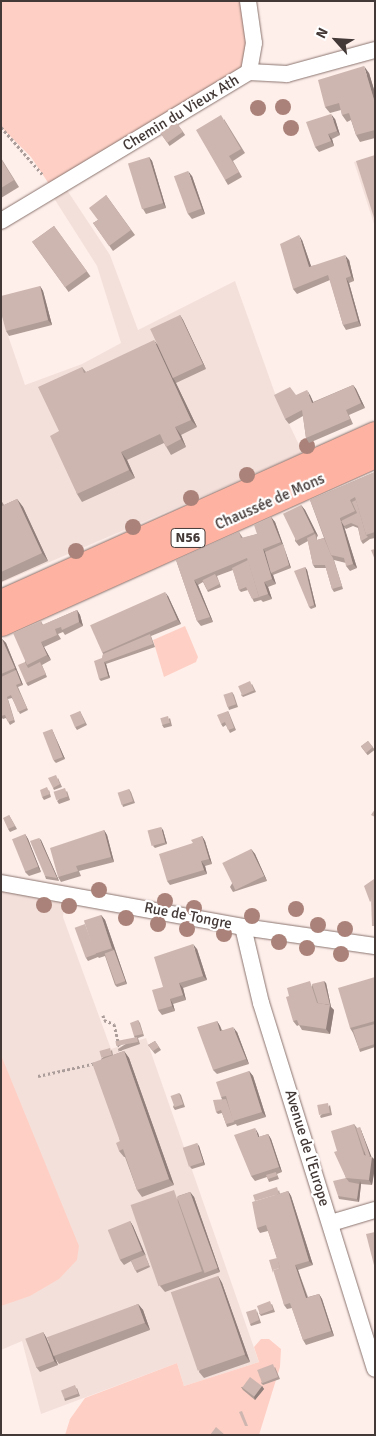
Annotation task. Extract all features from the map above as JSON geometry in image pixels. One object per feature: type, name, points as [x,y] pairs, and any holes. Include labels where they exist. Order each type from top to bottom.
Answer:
[{"type":"main road","name":"Chaussée de Mons","points":[[1,602],[375,434]]},
{"type":"main road","name":"Chaussée de Mons","points":[[1,623],[375,454]]},
{"type":"street","points":[[248,1],[254,43],[249,72]]},
{"type":"street","name":"Chemin du Vieux Ath","points":[[1,221],[249,72],[287,74],[375,50]]},
{"type":"street","name":"Rue de Tongre","points":[[1,883],[243,927],[375,946]]},
{"type":"street","name":"Avenue de l'Europe","points":[[243,927],[261,1002],[375,1369]]},
{"type":"street","points":[[330,1223],[375,1210]]},
{"type":"path","points":[[1,127],[31,157],[53,190]]},
{"type":"path","points":[[104,1016],[104,1020],[114,1024],[119,1040],[116,1045],[121,1055],[113,1058]]},
{"type":"path","points":[[38,1076],[106,1060]]},
{"type":"shaded area","points":[[1,1],[248,1],[249,72],[53,190],[31,157],[1,127]]},
{"type":"shaded area","points":[[375,156],[375,227],[354,162]]},
{"type":"shaded area","points":[[63,184],[110,255],[138,330],[235,281],[277,399],[303,453],[1,583],[1,315],[25,385],[82,364],[121,343],[97,266],[50,192]]},
{"type":"shaded area","points":[[185,626],[198,657],[196,662],[164,677],[153,640]]},
{"type":"shaded area","points":[[1,883],[66,893],[63,917],[111,1049],[146,1038],[259,1362],[184,1386],[177,1363],[41,1414],[22,1341],[1,1350]]},
{"type":"shaded area","points":[[1,1055],[79,1246],[77,1260],[59,1279],[30,1296],[1,1306]]},
{"type":"shaded area","points":[[261,1339],[269,1339],[281,1349],[280,1367],[259,1435],[65,1435],[70,1419],[85,1398],[177,1363],[184,1386],[259,1362],[254,1347]]},
{"type":"building","points":[[364,66],[375,103],[375,130],[356,135],[349,113],[342,115],[339,103],[325,107],[318,80]]},
{"type":"building","points":[[331,114],[337,131],[328,134],[331,141],[315,147],[306,122]]},
{"type":"building","points":[[221,115],[241,149],[229,156],[239,172],[225,180],[196,130]]},
{"type":"building","points":[[176,122],[183,132],[167,143],[160,133]]},
{"type":"building","points":[[375,155],[375,221],[356,161]]},
{"type":"building","points":[[149,157],[163,203],[142,209],[128,163]]},
{"type":"building","points":[[1,159],[14,180],[1,188]]},
{"type":"building","points":[[188,171],[202,209],[188,214],[174,176]]},
{"type":"building","points":[[106,195],[131,230],[109,246],[93,223],[98,220],[89,208]]},
{"type":"building","points":[[54,226],[87,271],[65,287],[32,242]]},
{"type":"building","points":[[299,235],[309,267],[345,255],[351,276],[346,278],[358,321],[343,325],[328,275],[293,289],[280,244]]},
{"type":"building","points":[[40,286],[48,320],[6,331],[1,313],[1,296]]},
{"type":"building","points":[[180,315],[203,364],[173,378],[150,329]]},
{"type":"building","points":[[154,340],[191,420],[175,427],[181,439],[166,447],[160,434],[121,452],[129,470],[77,494],[50,436],[59,431],[38,387],[82,367],[84,373]]},
{"type":"building","points":[[353,385],[361,403],[346,410],[350,419],[306,438],[302,410],[285,419],[274,395],[290,387],[296,395],[307,390],[312,403]]},
{"type":"building","points":[[375,472],[375,532],[366,535],[355,497],[350,500],[355,511],[340,518],[353,564],[346,566],[344,558],[331,555],[310,500]]},
{"type":"building","points":[[17,499],[42,553],[1,572],[1,504],[2,506]]},
{"type":"building","points":[[356,500],[368,537],[361,541],[358,526],[351,523],[344,526],[341,521],[357,513],[352,502]]},
{"type":"building","points":[[301,505],[314,532],[296,541],[283,514]]},
{"type":"building","points":[[271,517],[281,542],[263,549],[272,579],[264,582],[268,594],[259,597],[247,558],[194,580],[210,617],[197,621],[176,560],[239,532],[241,538],[257,534],[254,525]]},
{"type":"building","points":[[315,534],[317,540],[324,538],[342,586],[332,589],[325,565],[313,565],[307,538]]},
{"type":"building","points":[[283,544],[289,565],[271,573],[265,552]]},
{"type":"building","points":[[375,549],[375,560],[371,550]]},
{"type":"building","points":[[248,560],[260,597],[252,599],[246,587],[239,590],[232,568]]},
{"type":"building","points":[[305,567],[314,605],[309,607],[294,571]]},
{"type":"building","points":[[215,574],[220,584],[208,590],[203,580]]},
{"type":"building","points":[[165,592],[177,619],[102,653],[90,625]]},
{"type":"building","points":[[77,610],[79,622],[62,630],[61,627],[55,629],[57,635],[41,642],[47,655],[27,665],[13,633],[41,621],[42,625]]},
{"type":"building","points":[[150,634],[153,644],[104,662],[108,676],[99,679],[94,661],[102,658],[103,654]]},
{"type":"building","points":[[1,639],[15,668],[1,674]]},
{"type":"building","points":[[25,662],[28,668],[40,662],[46,674],[26,683],[18,665]]},
{"type":"building","points":[[16,670],[21,683],[16,685],[27,708],[18,712],[11,695],[7,697],[14,720],[8,722],[5,715],[1,716],[1,677]]},
{"type":"building","points":[[250,681],[254,690],[242,695],[238,686]]},
{"type":"building","points":[[232,692],[236,704],[227,707],[223,695]]},
{"type":"building","points":[[80,711],[85,723],[75,727],[70,715]]},
{"type":"building","points":[[228,711],[234,728],[228,730],[225,722],[221,724],[217,715]]},
{"type":"building","points":[[168,716],[170,723],[162,725],[160,718]]},
{"type":"building","points":[[52,729],[63,757],[53,761],[43,733]]},
{"type":"building","points":[[368,741],[373,747],[366,753],[361,746]]},
{"type":"building","points":[[56,775],[60,784],[53,788],[48,778]]},
{"type":"building","points":[[47,787],[50,794],[42,797],[40,790]]},
{"type":"building","points":[[65,788],[68,797],[56,800],[54,792]]},
{"type":"building","points":[[129,789],[133,801],[122,805],[118,793]]},
{"type":"building","points":[[375,809],[375,817],[371,815]]},
{"type":"building","points":[[9,815],[15,826],[8,829],[3,818]]},
{"type":"building","points":[[161,827],[165,842],[152,846],[147,831]]},
{"type":"building","points":[[104,830],[111,857],[76,866],[78,871],[58,877],[50,848]]},
{"type":"building","points":[[25,834],[38,866],[25,872],[12,839]]},
{"type":"building","points":[[202,836],[209,859],[201,861],[204,870],[167,881],[159,854],[193,843],[191,840]]},
{"type":"building","points":[[39,838],[57,878],[45,876],[30,841]]},
{"type":"building","points":[[251,849],[264,876],[235,890],[222,863]]},
{"type":"building","points":[[374,879],[375,897],[371,897],[370,902],[364,886]]},
{"type":"building","points":[[371,897],[375,897],[375,926],[372,926]]},
{"type":"building","points":[[101,915],[112,948],[95,954],[84,921]]},
{"type":"building","points":[[85,924],[96,954],[86,958],[75,928]]},
{"type":"building","points":[[193,944],[203,976],[179,983],[183,995],[170,999],[172,1006],[158,1010],[152,990],[163,987],[154,957]]},
{"type":"building","points":[[114,950],[125,981],[116,984],[105,953]]},
{"type":"building","points":[[375,977],[375,1021],[350,1028],[338,988]]},
{"type":"building","points":[[310,981],[317,1003],[330,1005],[326,1029],[299,1025],[297,1020],[293,1021],[286,997],[289,996],[287,988]]},
{"type":"building","points":[[324,981],[330,1005],[318,1003],[312,984]]},
{"type":"building","points":[[138,1020],[143,1034],[134,1036],[130,1023]]},
{"type":"building","points":[[217,1021],[220,1031],[233,1027],[246,1059],[213,1070],[197,1027]]},
{"type":"building","points":[[375,1024],[375,1044],[359,1049],[353,1030]]},
{"type":"building","points":[[137,1037],[138,1042],[116,1046],[115,1041]]},
{"type":"building","points":[[155,1041],[159,1047],[153,1051],[148,1045]]},
{"type":"building","points":[[110,1048],[112,1055],[101,1058],[99,1051]]},
{"type":"building","points":[[124,1051],[169,1179],[137,1190],[123,1149],[119,1151],[116,1143],[120,1141],[92,1063]]},
{"type":"building","points":[[249,1071],[262,1112],[233,1121],[226,1096],[221,1097],[216,1082]]},
{"type":"building","points":[[179,1093],[183,1104],[175,1107],[171,1096]]},
{"type":"building","points":[[226,1099],[234,1122],[226,1124],[221,1110],[216,1112],[213,1100]]},
{"type":"building","points":[[328,1103],[330,1113],[319,1115],[317,1105]]},
{"type":"building","points":[[354,1124],[364,1155],[372,1157],[369,1180],[346,1178],[334,1152],[337,1151],[331,1131]]},
{"type":"building","points":[[360,1127],[370,1156],[366,1158],[356,1128]]},
{"type":"building","points":[[255,1128],[258,1137],[268,1134],[279,1167],[251,1176],[234,1135]]},
{"type":"building","points":[[197,1143],[203,1162],[189,1167],[183,1148]]},
{"type":"building","points":[[276,1172],[277,1176],[268,1179],[266,1175]]},
{"type":"building","points":[[346,1178],[349,1182],[359,1184],[357,1199],[338,1196],[333,1181]]},
{"type":"building","points":[[277,1187],[279,1194],[255,1201],[253,1195]]},
{"type":"building","points":[[174,1190],[202,1271],[159,1286],[131,1205]]},
{"type":"building","points":[[288,1191],[309,1261],[295,1265],[306,1298],[319,1294],[331,1331],[303,1340],[290,1303],[284,1305],[273,1270],[280,1268],[266,1225],[257,1228],[252,1202]]},
{"type":"building","points":[[190,1192],[218,1268],[205,1273],[177,1197]]},
{"type":"building","points":[[130,1221],[142,1251],[120,1260],[108,1230]]},
{"type":"building","points":[[375,1232],[375,1269],[366,1234]]},
{"type":"building","points":[[145,1255],[149,1265],[135,1271],[131,1261]]},
{"type":"building","points":[[277,1258],[280,1268],[273,1270],[273,1273],[269,1260]]},
{"type":"building","points":[[218,1276],[245,1354],[198,1371],[171,1292]]},
{"type":"building","points":[[270,1301],[273,1309],[260,1314],[257,1306]]},
{"type":"building","points":[[138,1304],[145,1323],[54,1356],[47,1337]]},
{"type":"building","points":[[256,1309],[259,1320],[250,1324],[246,1312]]},
{"type":"building","points":[[43,1332],[54,1361],[36,1368],[25,1339]]},
{"type":"building","points":[[273,1364],[278,1377],[262,1383],[257,1370]]},
{"type":"building","points":[[250,1377],[262,1386],[254,1396],[242,1387]]},
{"type":"building","points":[[75,1385],[78,1393],[64,1399],[61,1390]]},
{"type":"building","points":[[242,1411],[248,1426],[245,1426],[239,1412]]},
{"type":"building","points":[[216,1427],[225,1435],[210,1435]]}]
